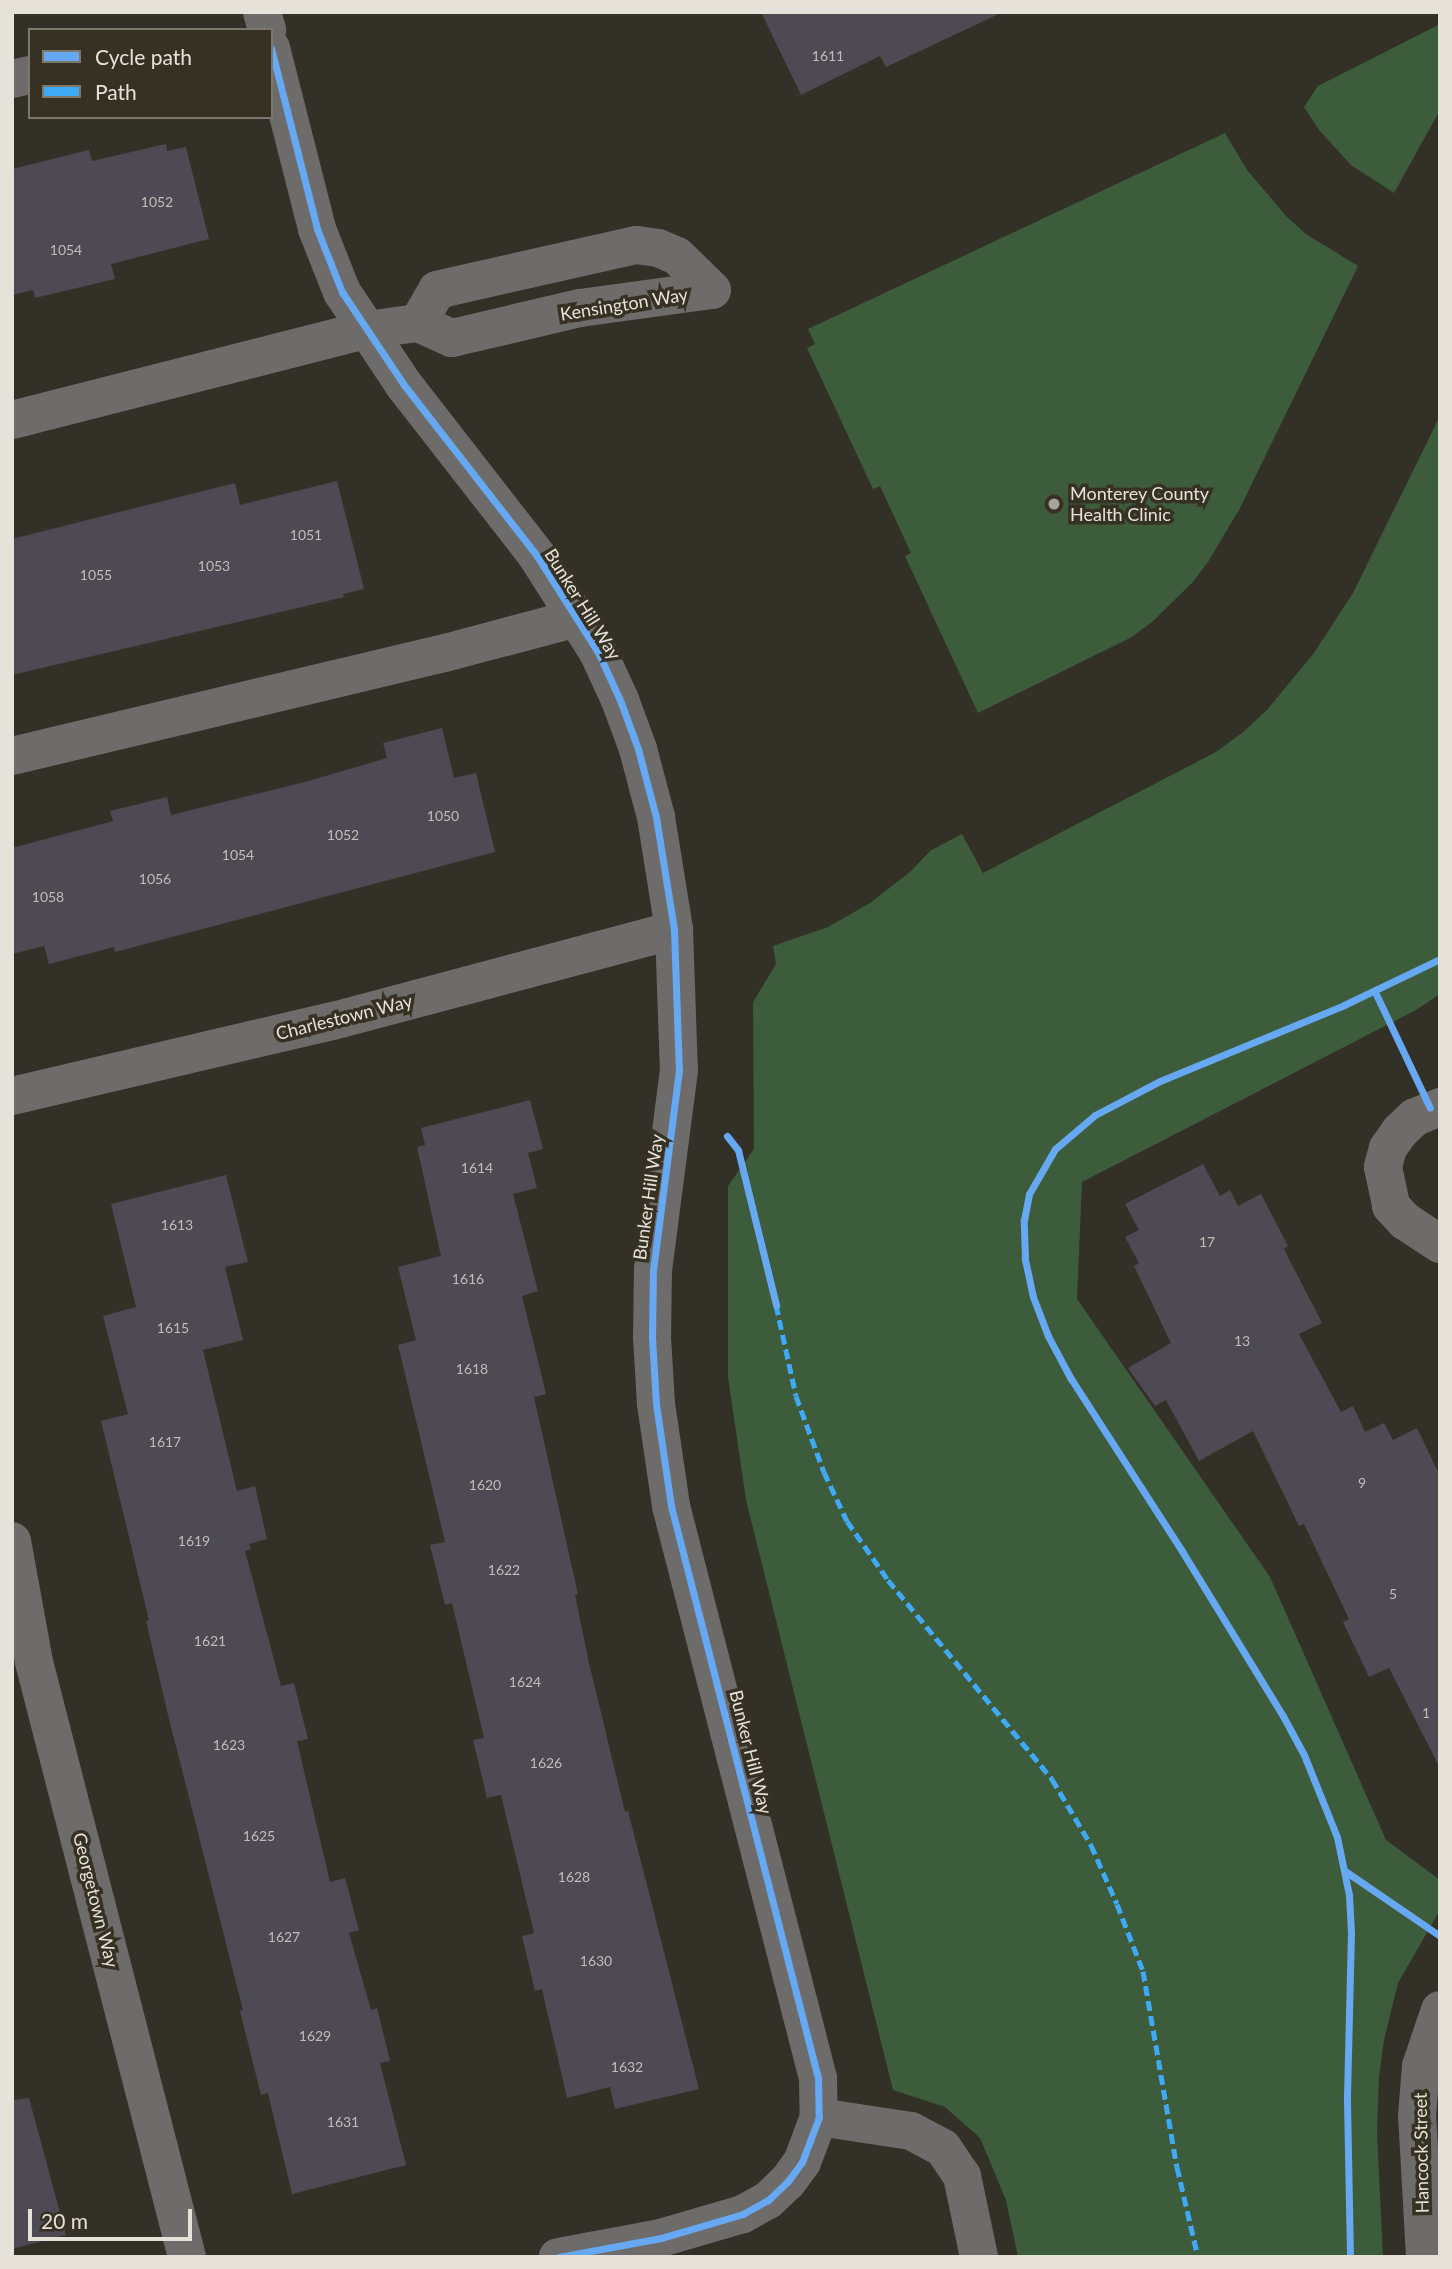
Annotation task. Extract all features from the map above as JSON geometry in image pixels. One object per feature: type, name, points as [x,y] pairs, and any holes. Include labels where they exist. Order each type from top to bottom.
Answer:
[{"type":"street","name":"Bunker Hill Way","points":[[273,56],[321,240],[342,292],[366,330],[537,556],[577,618],[615,688],[638,749],[656,817],[674,930],[679,1070],[653,1269],[656,1404],[671,1506],[818,2078],[819,2117],[802,2162],[788,2180],[768,2200],[743,2214],[661,2238],[558,2257]]},
{"type":"street","name":"Kensington Way","points":[[636,245],[658,248],[677,256],[712,290],[580,308],[452,338],[418,323],[437,290],[636,245]]},
{"type":"street","points":[[12,420],[366,330],[418,323]]},
{"type":"street","points":[[12,756],[445,653],[577,618]]},
{"type":"street","name":"Charlestown Way","points":[[12,1096],[332,1021],[674,930]]},
{"type":"street","points":[[1440,1107],[1415,1117],[1399,1131],[1388,1148],[1383,1167],[1391,1206],[1405,1221],[1440,1244]]},
{"type":"street","name":"Georgetown Way","points":[[12,1541],[34,1662],[187,2257]]},
{"type":"street","name":"Hancock Street","points":[[1425,2257],[1417,2116],[1421,2066],[1440,2010]]},
{"type":"street","points":[[819,2117],[911,2131],[943,2148],[962,2176],[979,2257]]},
{"type":"green space","points":[[1440,24],[1440,110],[1394,193],[1351,165],[1319,130],[1304,107],[1318,86]]},
{"type":"green space","points":[[1225,133],[1247,170],[1287,217],[1306,234],[1358,266],[1240,508],[1208,562],[1192,583],[1152,622],[1130,638],[978,713],[905,556],[911,553],[880,486],[873,489],[807,348],[815,344],[808,329]]},
{"type":"green space","points":[[1440,416],[1440,994],[1416,1010],[1082,1182],[1077,1299],[1270,1577],[1386,1840],[1440,1880],[1440,1910],[1398,1983],[1384,2040],[1379,2077],[1377,2133],[1383,2257],[1018,2257],[1006,2200],[980,2138],[945,2107],[893,2090],[746,1500],[728,1377],[728,1186],[754,1149],[753,1002],[776,964],[773,946],[828,927],[870,903],[910,872],[930,851],[962,834],[983,873],[1216,752],[1242,733],[1267,710],[1314,653],[1353,593]]},
{"type":"building","points":[[761,12],[1003,12],[886,67],[880,56],[801,95]]},
{"type":"building","points":[[166,144],[167,151],[186,147],[209,239],[111,264],[115,279],[35,298],[33,290],[12,295],[12,169],[89,150],[92,161]]},
{"type":"building","points":[[337,481],[364,589],[343,594],[344,597],[12,675],[12,539],[235,483],[240,505]]},
{"type":"building","points":[[442,728],[454,778],[476,773],[495,852],[115,952],[114,947],[49,964],[44,946],[12,954],[12,848],[113,821],[110,811],[167,797],[171,815],[305,782],[387,758],[383,743]]},
{"type":"building","points":[[530,1100],[543,1149],[528,1153],[537,1188],[513,1194],[538,1291],[522,1296],[546,1394],[534,1397],[578,1594],[575,1595],[589,1663],[625,1812],[628,1811],[699,2089],[615,2109],[610,2087],[567,2098],[542,1989],[535,1991],[522,1936],[534,1933],[501,1795],[487,1798],[473,1740],[484,1738],[452,1603],[445,1605],[430,1545],[445,1542],[398,1345],[416,1340],[398,1267],[441,1256],[417,1147],[425,1145],[421,1128]]},
{"type":"building","points":[[1203,1164],[1220,1196],[1230,1190],[1238,1206],[1261,1194],[1288,1246],[1284,1249],[1322,1323],[1299,1334],[1341,1412],[1353,1406],[1365,1432],[1384,1423],[1393,1440],[1417,1428],[1440,1476],[1440,1768],[1389,1668],[1369,1677],[1343,1622],[1349,1619],[1304,1524],[1299,1526],[1253,1431],[1199,1461],[1166,1400],[1155,1406],[1128,1368],[1171,1343],[1134,1266],[1139,1263],[1125,1237],[1139,1230],[1125,1204]]},
{"type":"building","points":[[226,1175],[248,1262],[225,1267],[243,1340],[203,1350],[237,1491],[255,1486],[267,1539],[249,1544],[251,1549],[245,1551],[281,1686],[294,1683],[308,1739],[297,1741],[330,1882],[345,1878],[359,1930],[349,1933],[371,2010],[377,2008],[390,2061],[380,2063],[406,2165],[292,2194],[268,2093],[261,2095],[240,2011],[243,2010],[168,1715],[146,1621],[149,1620],[101,1421],[128,1414],[103,1316],[136,1307],[111,1204]]},
{"type":"building","points":[[29,2098],[66,2235],[12,2249],[12,2100]]},
{"type":"marked path","points":[[776,1305],[796,1396],[824,1472],[847,1521],[888,1580],[1052,1779],[1091,1845],[1143,1971],[1177,2167],[1198,2257]]},
{"type":"cycle path","points":[[273,56],[317,229],[342,292],[404,385],[537,556],[598,652],[638,749],[656,817],[674,930],[679,1070],[653,1269],[652,1337],[656,1404],[671,1506],[818,2078],[819,2117],[802,2162],[788,2181],[768,2200],[743,2214],[661,2238],[558,2257]]},
{"type":"cycle path","points":[[1350,2257],[1347,2096],[1351,1933],[1349,1895],[1337,1837],[1304,1755],[1283,1716],[1182,1551],[1071,1379],[1048,1336],[1033,1297],[1025,1258],[1024,1220],[1029,1194],[1055,1149],[1095,1115],[1160,1081],[1344,1005],[1440,959]]},
{"type":"cycle path","points":[[1375,992],[1430,1108]]},
{"type":"cycle path","points":[[727,1136],[738,1150],[776,1305]]},
{"type":"cycle path","points":[[1345,1871],[1440,1936]]},
{"type":"place","name":"Monterey County Health Clinic","points":[[1054,504]]}]
